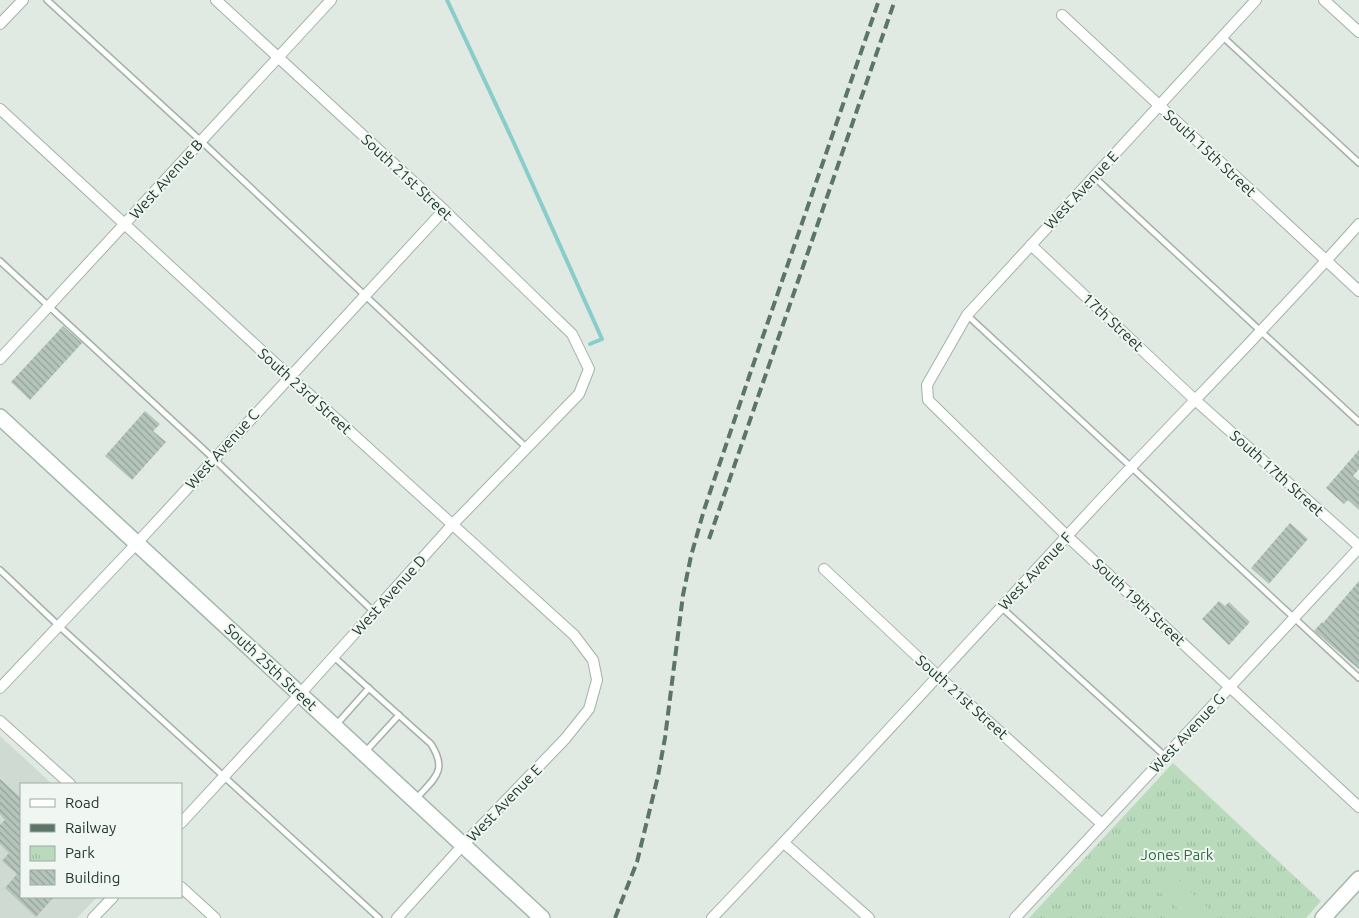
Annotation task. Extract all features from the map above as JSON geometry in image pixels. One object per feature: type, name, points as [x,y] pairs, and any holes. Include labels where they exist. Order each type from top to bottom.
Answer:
[{"type":"street","points":[[0,24],[23,0]]},
{"type":"street","name":"South 21st Street","points":[[216,0],[444,210],[572,334],[587,363]]},
{"type":"street","name":"West Avenue B","points":[[0,359],[331,0]]},
{"type":"street","name":"West Avenue E","points":[[926,392],[928,385],[967,315],[1256,0]]},
{"type":"street","points":[[1324,0],[1359,32]]},
{"type":"street","name":"South 15th Street","points":[[1062,15],[1359,291]]},
{"type":"street","name":"South 23rd Street","points":[[0,109],[289,376],[574,635],[593,660],[597,680]]},
{"type":"street","name":"West Avenue C","points":[[0,688],[137,543],[444,210]]},
{"type":"street","name":"West Avenue F","points":[[712,918],[784,843],[1194,399],[1359,224]]},
{"type":"street","name":"17th Street","points":[[1031,245],[1194,399]]},
{"type":"street","name":"West Avenue D","points":[[182,822],[453,524],[579,394],[589,368],[587,363]]},
{"type":"street","name":"South 19th Street","points":[[926,392],[928,400],[1067,536],[1359,807]]},
{"type":"street","name":"South 17th Street","points":[[1194,399],[1359,547]]},
{"type":"street","name":"South 25th Street","points":[[0,416],[542,918]]},
{"type":"street","name":"West Avenue G","points":[[1015,918],[1359,547]]},
{"type":"street","name":"South 21st Street","points":[[824,569],[938,676],[1102,824]]},
{"type":"street","name":"West Avenue E","points":[[397,918],[463,845],[565,739],[589,709],[597,680]]},
{"type":"street","points":[[0,721],[69,783]]},
{"type":"street","points":[[784,843],[868,918]]},
{"type":"street","points":[[1330,914],[1359,879]]},
{"type":"street","points":[[182,888],[215,918]]},
{"type":"street","points":[[93,918],[112,898]]},
{"type":"lane","points":[[47,0],[201,141],[527,448]]},
{"type":"lane","points":[[1222,36],[1359,162]]},
{"type":"lane","points":[[1094,176],[1359,422]]},
{"type":"lane","points":[[0,261],[214,459],[374,612]]},
{"type":"lane","points":[[967,315],[1359,678]]},
{"type":"lane","points":[[0,570],[379,918]]},
{"type":"lane","points":[[1001,607],[1165,756]]},
{"type":"lane","points":[[334,657],[431,744],[439,756],[438,774],[415,800]]},
{"type":"lane","points":[[335,726],[369,688]]},
{"type":"lane","points":[[364,753],[399,715]]},
{"type":"shaded area","points":[[0,736],[51,783],[20,783],[20,898],[96,898],[77,918],[0,918]]},
{"type":"green space","name":"Jones Park","points":[[1173,763],[1321,901],[1306,918],[1029,918]]},
{"type":"green space","points":[[1167,869],[1208,908],[1198,918],[1187,918],[1152,885]]},
{"type":"building","points":[[63,326],[82,343],[30,400],[11,382]]},
{"type":"building","points":[[145,411],[160,424],[153,431],[166,442],[132,480],[105,456]]},
{"type":"building","points":[[1359,450],[1359,469],[1353,476],[1359,481],[1359,510],[1348,500],[1344,504],[1326,488]]},
{"type":"building","points":[[1290,523],[1308,539],[1269,584],[1251,568]]},
{"type":"building","points":[[1359,581],[1359,669],[1314,631]]},
{"type":"building","points":[[1219,601],[1225,606],[1229,602],[1250,622],[1229,645],[1202,619]]},
{"type":"building","points":[[0,779],[20,797],[20,898],[53,898],[36,917],[5,888],[17,874],[2,861],[9,853],[0,844],[0,825],[5,820],[0,814]]},
{"type":"waterway","points":[[447,0],[602,339],[590,344]]},
{"type":"railway","points":[[615,918],[637,862],[658,776],[665,738],[683,595],[691,556],[704,510],[879,0]]},
{"type":"railway","points":[[709,539],[895,0]]}]
